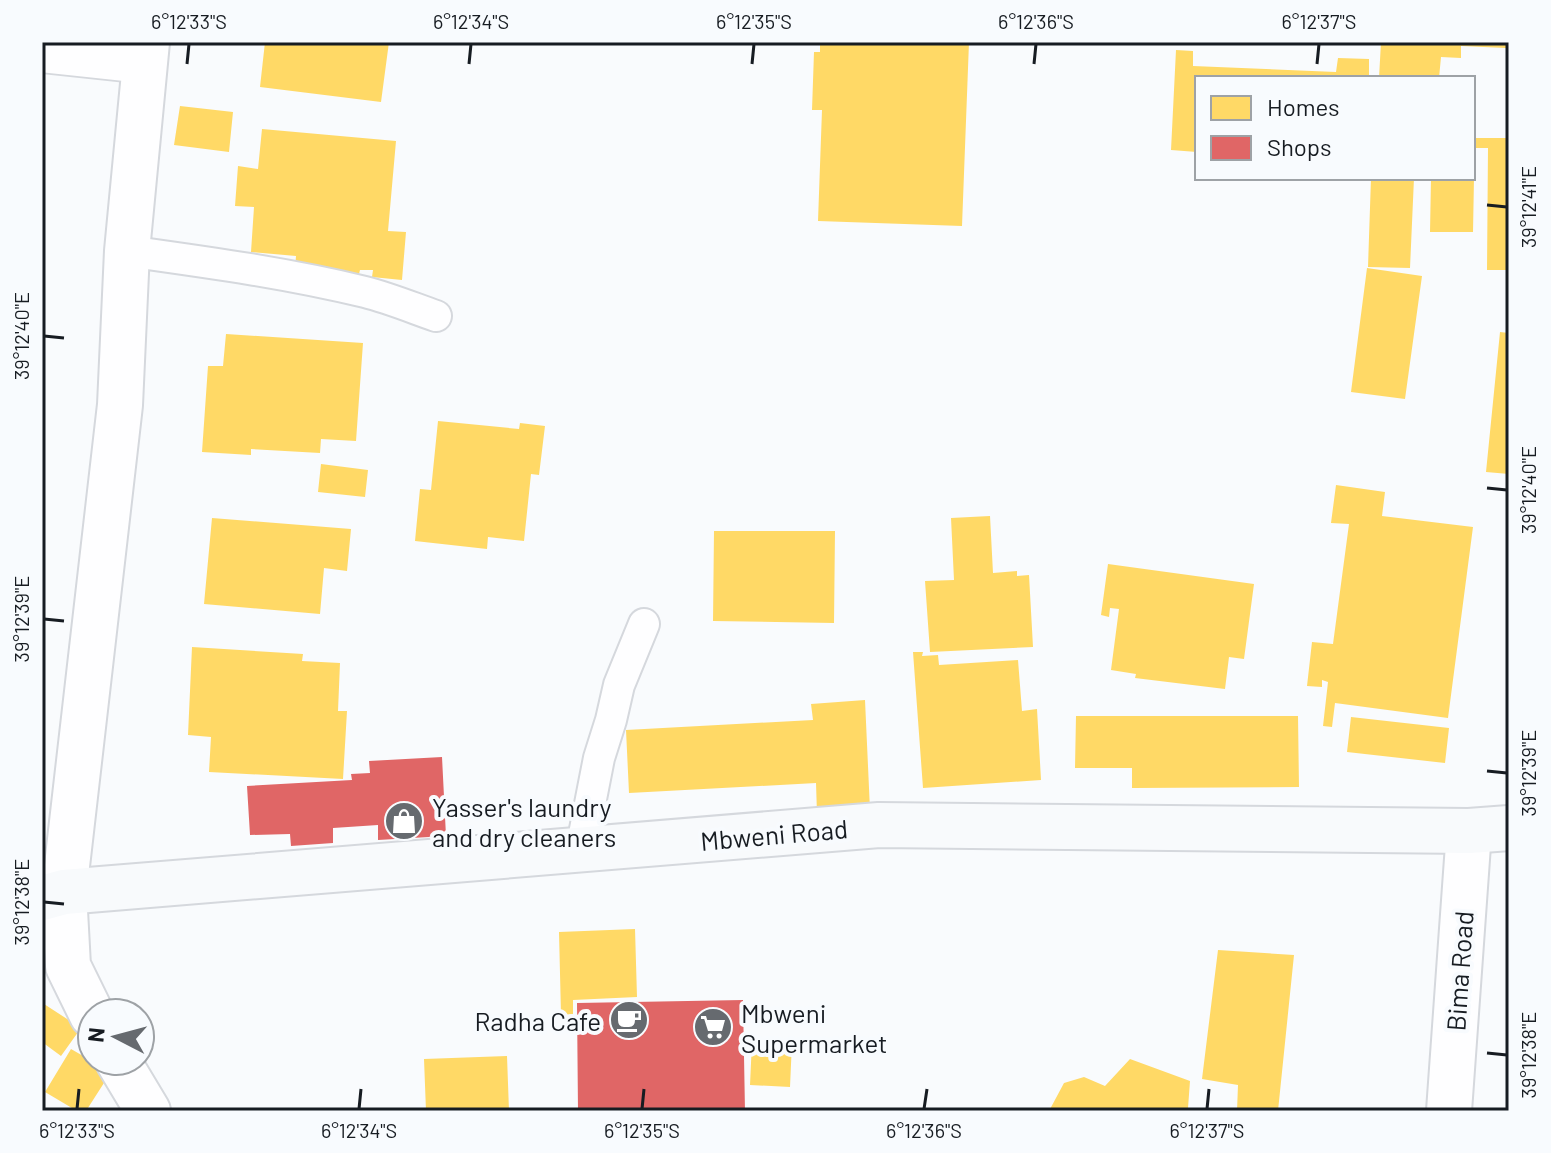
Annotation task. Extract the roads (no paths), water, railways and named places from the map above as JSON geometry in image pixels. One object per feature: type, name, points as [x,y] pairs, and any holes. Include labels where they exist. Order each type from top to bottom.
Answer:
[{"type":"street","points":[[42,50],[146,52],[127,251],[120,405],[53,895],[68,966],[83,997]]},
{"type":"street","name":"Mbweni Road","points":[[53,895],[879,825],[1489,830]]},
{"type":"street","name":"Bima Road","points":[[1449,1111],[1489,830]]},
{"type":"street","points":[[128,1077],[148,1111]]},
{"type":"lane","points":[[127,251],[326,284],[368,293],[436,316]]},
{"type":"lane","points":[[581,850],[599,758],[619,685],[644,624]]},
{"type":"place","name":"Yasser's laundry and dry cleaners","points":[[404,821]]},
{"type":"place","name":"Radha Cafe","points":[[629,1020]]},
{"type":"place","name":"Mbweni Supermarket","points":[[713,1027]]}]
